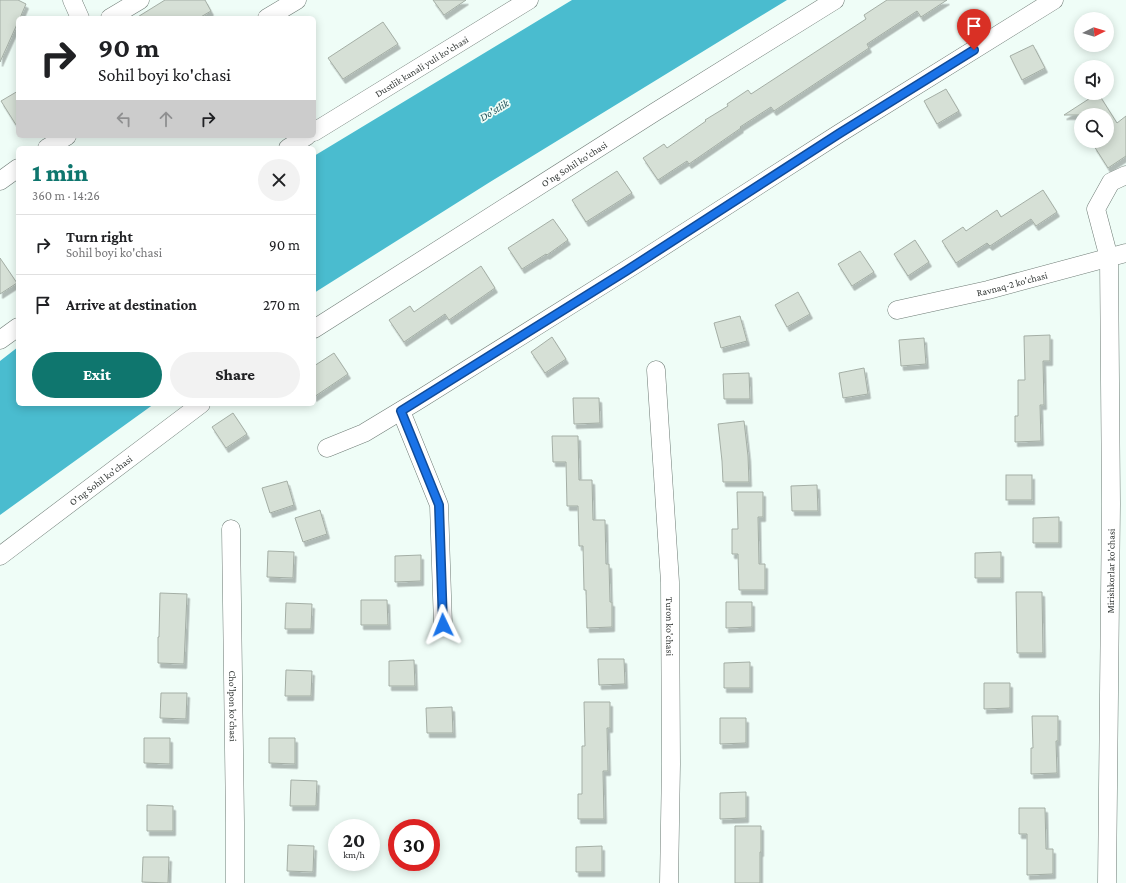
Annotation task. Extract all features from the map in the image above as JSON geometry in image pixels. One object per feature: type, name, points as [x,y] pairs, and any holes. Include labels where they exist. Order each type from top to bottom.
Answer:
[{"type":"street","points":[[72,0],[79,16]]},
{"type":"street","points":[[113,16],[140,0]]},
{"type":"street","points":[[270,16],[298,0]]},
{"type":"street","name":"Dustlik kanali yuli ko'chasi","points":[[316,131],[529,0]]},
{"type":"street","name":"O'ng Sohil ko'chasi","points":[[316,328],[655,112],[835,0]]},
{"type":"street","points":[[327,448],[364,433],[401,411],[626,271],[840,133],[1054,0]]},
{"type":"street","points":[[50,146],[64,138]]},
{"type":"street","points":[[291,146],[305,138]]},
{"type":"street","points":[[0,181],[16,169]]},
{"type":"street","name":"Mirishkorlar ko'chasi","points":[[1107,883],[1112,504],[1118,256],[1096,209],[1111,182],[1126,175]]},
{"type":"street","name":"Ravnaq-2 ko'chasi","points":[[897,310],[988,290],[1118,256]]},
{"type":"street","points":[[0,340],[16,328]]},
{"type":"street","name":"Turon ko'chasi","points":[[656,370],[670,582],[671,764],[669,883]]},
{"type":"street","name":"O'ng Sohil ko'chasi","points":[[0,556],[198,406]]},
{"type":"street","points":[[401,411],[439,505],[443,625]]},
{"type":"street","name":"Cho'lpon ko'chasi","points":[[231,529],[235,883]]},
{"type":"water","name":"Do'stlik","points":[[572,0],[787,0],[490,182],[316,292],[316,155]]},
{"type":"water","points":[[16,349],[16,406],[151,406],[0,515],[0,361]]},
{"type":"building","points":[[0,0],[18,0],[26,4],[21,16],[16,16],[16,26],[0,62]]},
{"type":"building","points":[[165,0],[205,0],[211,11],[202,16],[139,16]]},
{"type":"building","points":[[433,0],[466,0],[444,15]]},
{"type":"building","points":[[887,0],[947,0],[921,17],[917,11],[867,44],[869,48],[774,111],[771,107],[740,127],[741,128],[689,164],[687,161],[658,180],[643,158],[664,144],[667,148],[706,121],[705,120],[728,106],[727,104],[748,90],[751,94],[866,19],[864,15]]},
{"type":"building","points":[[383,22],[398,44],[343,79],[328,58]]},
{"type":"building","points":[[1033,45],[1045,68],[1022,80],[1010,56]]},
{"type":"building","points":[[946,89],[959,111],[937,124],[924,101]]},
{"type":"building","points":[[16,92],[16,125],[1,101]]},
{"type":"building","points":[[1087,100],[1102,100],[1108,108],[1075,108]]},
{"type":"building","points":[[1074,109],[1074,115],[1064,115]]},
{"type":"building","points":[[1126,116],[1126,156],[1108,168],[1095,148],[1114,148],[1114,118],[1117,123]]},
{"type":"building","points":[[617,171],[632,193],[586,222],[572,200]]},
{"type":"building","points":[[1043,190],[1057,212],[1036,226],[1031,219],[990,246],[987,243],[956,263],[942,241],[963,227],[966,231],[997,210],[1001,217]]},
{"type":"building","points":[[553,219],[568,240],[547,255],[546,254],[522,269],[508,248]]},
{"type":"building","points":[[915,240],[929,262],[908,276],[894,254]]},
{"type":"building","points":[[860,251],[874,272],[852,286],[838,264]]},
{"type":"building","points":[[0,258],[16,284],[0,294]]},
{"type":"building","points":[[481,266],[495,288],[449,320],[445,314],[404,342],[389,320],[410,306],[414,312]]},
{"type":"building","points":[[798,292],[810,314],[787,327],[775,305]]},
{"type":"building","points":[[740,316],[747,341],[721,348],[714,323]]},
{"type":"building","points":[[1050,335],[1050,361],[1043,361],[1044,405],[1040,405],[1041,441],[1015,442],[1015,416],[1018,416],[1018,380],[1025,380],[1024,336]]},
{"type":"building","points":[[552,337],[566,359],[545,373],[531,352]]},
{"type":"building","points":[[924,338],[926,364],[901,366],[899,340]]},
{"type":"building","points":[[334,353],[348,374],[316,396],[316,365]]},
{"type":"building","points":[[864,368],[868,394],[843,398],[839,373]]},
{"type":"building","points":[[749,373],[750,399],[724,399],[723,374]]},
{"type":"building","points":[[573,398],[599,398],[600,423],[574,424]]},
{"type":"building","points":[[233,413],[247,434],[226,448],[212,427]]},
{"type":"building","points":[[744,421],[749,482],[723,482],[718,424]]},
{"type":"building","points":[[552,436],[578,436],[579,480],[592,480],[593,520],[605,520],[606,564],[609,564],[612,627],[587,628],[583,546],[579,546],[578,506],[567,506],[566,462],[553,462]]},
{"type":"building","points":[[1006,475],[1032,475],[1032,500],[1006,500]]},
{"type":"building","points":[[287,481],[294,505],[270,513],[262,488]]},
{"type":"building","points":[[817,485],[818,511],[792,511],[791,486]]},
{"type":"building","points":[[737,492],[763,492],[763,517],[758,517],[759,564],[765,564],[765,590],[739,590],[738,554],[732,554],[732,529],[738,529]]},
{"type":"building","points":[[320,510],[327,534],[303,542],[295,518]]},
{"type":"building","points":[[1059,517],[1059,543],[1033,543],[1033,518]]},
{"type":"building","points":[[268,551],[294,552],[293,578],[267,577]]},
{"type":"building","points":[[1001,552],[1001,578],[975,578],[975,553]]},
{"type":"building","points":[[421,555],[421,581],[395,582],[395,556]]},
{"type":"building","points":[[1016,592],[1042,592],[1043,653],[1017,653]]},
{"type":"building","points":[[160,593],[187,594],[184,664],[158,663]]},
{"type":"building","points":[[361,600],[387,600],[388,625],[361,625]]},
{"type":"building","points":[[726,602],[752,602],[752,627],[726,628]]},
{"type":"building","points":[[286,603],[312,604],[311,629],[285,629]]},
{"type":"building","points":[[598,659],[624,659],[625,684],[599,685]]},
{"type":"building","points":[[414,660],[415,686],[389,686],[389,661]]},
{"type":"building","points":[[750,662],[750,688],[724,688],[724,663]]},
{"type":"building","points":[[286,670],[312,671],[311,696],[285,696]]},
{"type":"building","points":[[984,683],[1010,683],[1010,708],[984,709]]},
{"type":"building","points":[[161,693],[187,693],[186,719],[160,718]]},
{"type":"building","points":[[584,702],[610,702],[610,728],[607,728],[608,771],[603,771],[604,819],[578,819],[578,794],[582,794],[582,746],[585,746]]},
{"type":"building","points":[[452,707],[453,733],[427,733],[426,708]]},
{"type":"building","points":[[1032,716],[1058,716],[1058,741],[1056,741],[1057,773],[1031,774],[1031,748],[1033,748]]},
{"type":"building","points":[[720,718],[746,718],[746,743],[720,744]]},
{"type":"building","points":[[144,738],[170,738],[170,764],[144,763]]},
{"type":"building","points":[[269,738],[295,738],[295,764],[269,763]]},
{"type":"building","points":[[291,780],[317,781],[316,806],[290,806]]},
{"type":"building","points":[[746,792],[746,818],[720,819],[720,793]]},
{"type":"building","points":[[147,805],[173,806],[173,831],[147,831]]},
{"type":"building","points":[[1019,808],[1045,808],[1046,849],[1053,849],[1053,874],[1027,875],[1027,834],[1019,834]]},
{"type":"building","points":[[735,826],[761,826],[760,883],[735,883]]},
{"type":"building","points":[[288,845],[314,846],[313,872],[287,871]]},
{"type":"building","points":[[602,846],[602,872],[576,872],[576,847]]},
{"type":"building","points":[[143,857],[169,857],[168,883],[142,882]]},
{"type":"route","points":[[443,625],[439,505],[401,411],[626,271],[840,133],[974,50]]}]
